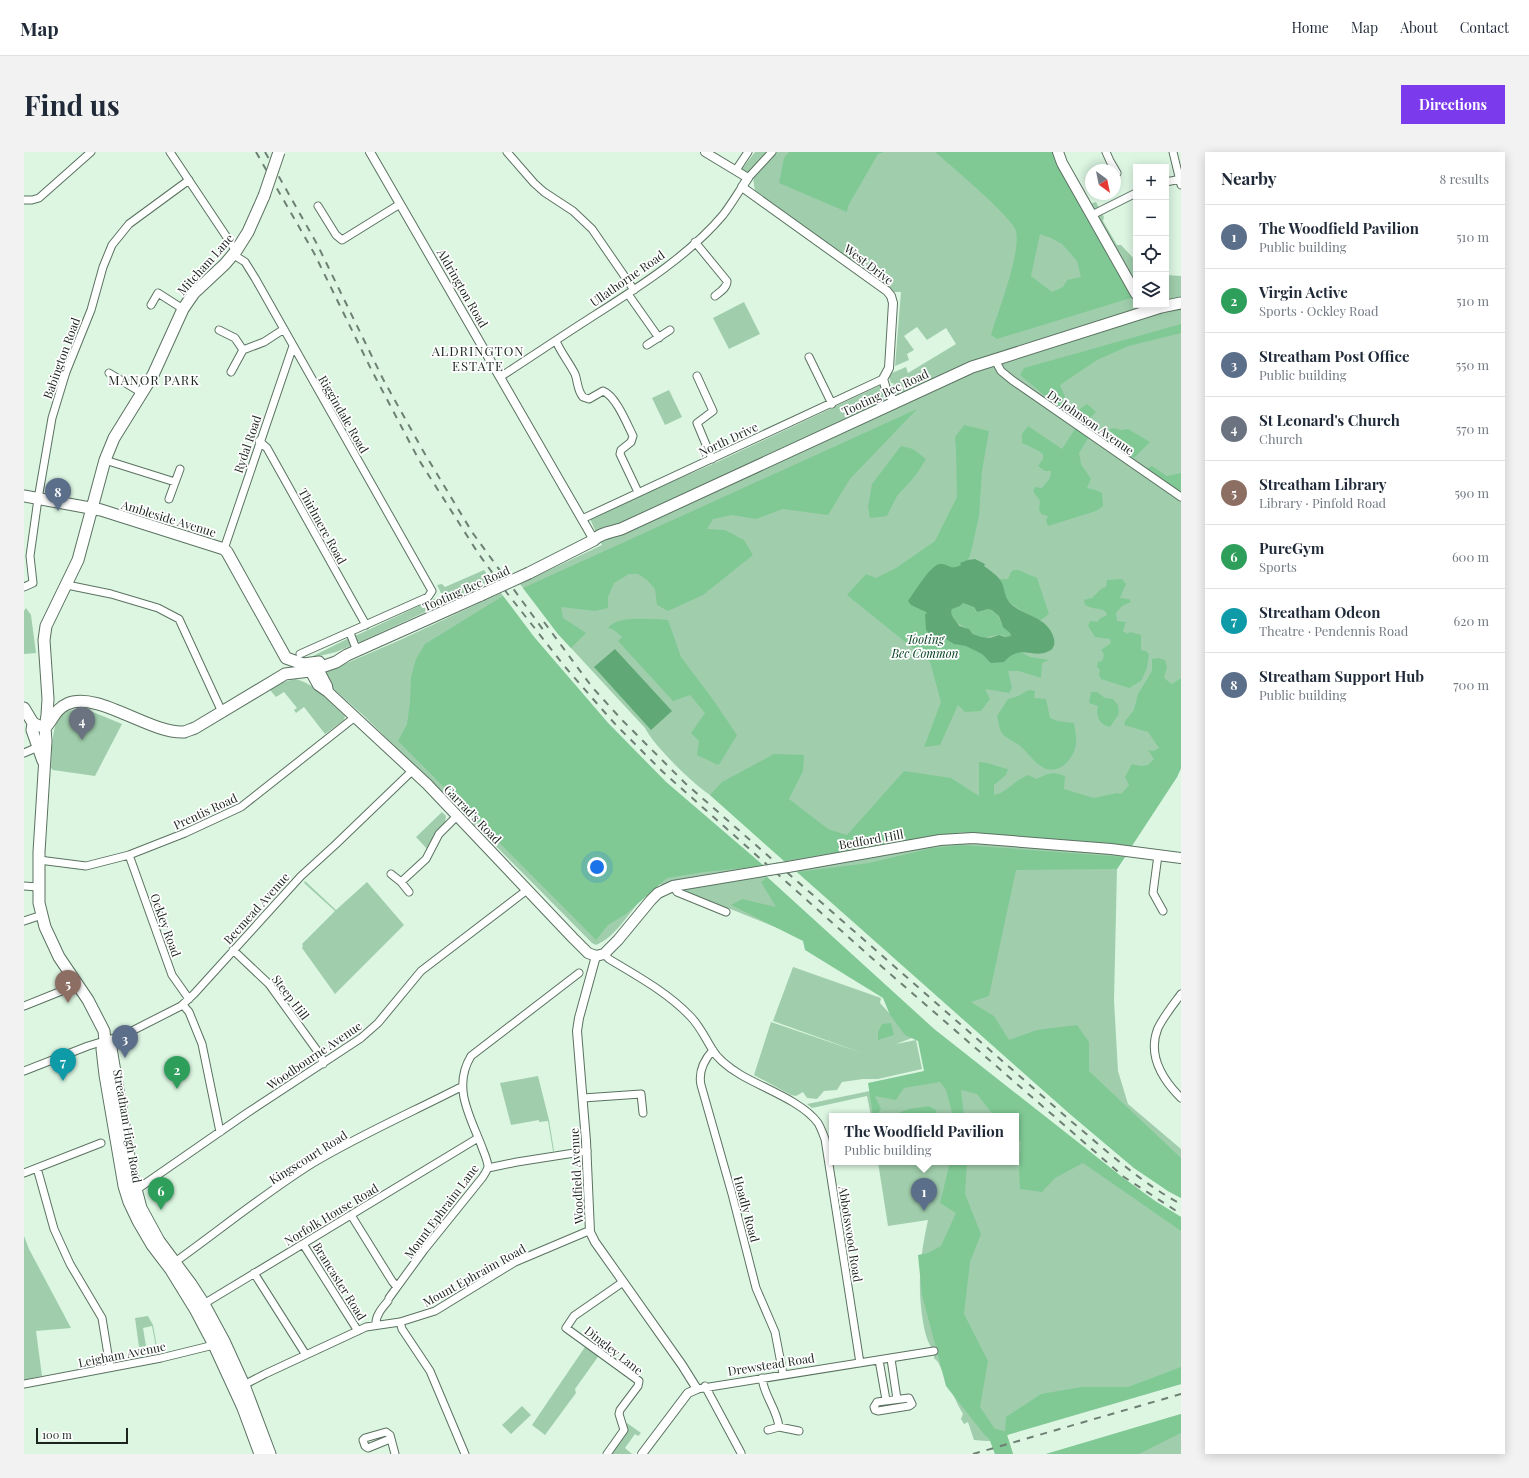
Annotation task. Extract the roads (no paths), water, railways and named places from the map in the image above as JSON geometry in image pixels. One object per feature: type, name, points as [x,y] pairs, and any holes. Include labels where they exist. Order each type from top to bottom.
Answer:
[{"type":"main road","name":"Mitcham Lane","points":[[45,728],[48,700],[44,640],[49,620],[78,560],[106,460],[123,422],[153,375],[183,308],[194,293],[225,264],[236,251],[248,232],[264,196],[279,152]]},
{"type":"main road","points":[[1058,152],[1068,174],[1133,289]]},
{"type":"main road","name":"Tooting Bec Road","points":[[285,674],[340,660],[352,653],[529,573],[594,540],[600,535],[610,533],[972,367],[1144,309],[1181,303]]},
{"type":"main road","name":"Ambleside Avenue","points":[[24,496],[92,508],[224,549],[293,658]]},
{"type":"main road","points":[[48,700],[68,703],[88,702],[102,705],[169,730],[184,732],[195,728],[285,674],[293,658],[311,667]]},
{"type":"main road","name":"Garrad's Road","points":[[311,667],[318,685],[328,692],[427,784],[588,952],[600,955]]},
{"type":"main road","points":[[33,723],[45,728],[55,713],[68,703]]},
{"type":"main road","name":"Streatham High Road","points":[[24,708],[33,723],[32,730],[44,763]]},
{"type":"main road","name":"Streatham High Road","points":[[45,728],[46,741],[38,887],[42,915],[59,957],[88,1000],[101,1024],[105,1041],[111,1048],[133,1179],[145,1216],[159,1241],[175,1262],[219,1343],[270,1454]]},
{"type":"main road","name":"Bedford Hill","points":[[600,955],[618,940],[650,900],[658,893],[673,886],[940,840],[972,838],[1103,848],[1181,858]]},
{"type":"main road","name":"Streatham High Road","points":[[105,1041],[102,1049],[105,1075],[124,1186],[129,1202],[152,1245],[199,1307]]},
{"type":"main road","name":"Streatham High Road","points":[[240,1388],[260,1454]]},
{"type":"street","points":[[24,200],[39,198],[92,152]]},
{"type":"street","name":"Riggindale Road","points":[[170,152],[236,251],[238,257],[245,262],[432,591],[428,596],[366,625]]},
{"type":"street","name":"Aldrington Road","points":[[370,152],[594,540]]},
{"type":"street","points":[[507,152],[534,183],[544,192],[573,211],[592,228],[658,338]]},
{"type":"street","points":[[705,152],[748,178],[772,152]]},
{"type":"street","points":[[736,170],[748,152]]},
{"type":"street","points":[[1106,152],[1112,164]]},
{"type":"street","points":[[1169,182],[1180,181],[1173,152]]},
{"type":"street","name":"Ullathorne Road","points":[[500,377],[631,292],[659,272],[695,242],[723,215],[748,178]]},
{"type":"street","name":"Babington Road","points":[[24,587],[33,582],[30,556],[52,418],[66,372],[91,310],[103,267],[112,246],[129,224],[189,180]]},
{"type":"street","name":"West Drive","points":[[742,187],[887,291],[891,296],[893,303],[889,368],[883,379]]},
{"type":"street","points":[[1092,214],[1133,194]]},
{"type":"street","points":[[318,206],[336,236],[342,240],[400,204]]},
{"type":"street","points":[[695,242],[727,281],[725,288],[715,296]]},
{"type":"street","points":[[151,305],[158,293],[183,308]]},
{"type":"street","points":[[231,372],[243,350],[264,342],[284,329]]},
{"type":"street","points":[[219,330],[235,338],[243,350]]},
{"type":"street","points":[[647,345],[670,330]]},
{"type":"street","points":[[556,341],[560,352],[575,374],[578,388],[583,397],[589,399],[603,391],[610,396],[620,410],[633,436],[631,442],[622,448],[620,454],[638,492]]},
{"type":"street","name":"Rydal Road","points":[[224,549],[259,441],[293,346]]},
{"type":"street","points":[[809,357],[832,404]]},
{"type":"street","name":"Dr Johnson Avenue","points":[[995,360],[1001,371],[1012,380],[1181,497]]},
{"type":"street","points":[[109,373],[142,393]]},
{"type":"street","points":[[697,376],[713,410],[697,423],[712,458]]},
{"type":"street","points":[[883,379],[887,392],[895,402]]},
{"type":"street","name":"North Drive","points":[[582,518],[832,404],[883,379]]},
{"type":"street","name":"Thirlmere Road","points":[[259,441],[267,448],[366,625]]},
{"type":"street","points":[[106,460],[175,482]]},
{"type":"street","points":[[169,499],[180,469]]},
{"type":"street","points":[[67,585],[111,594],[158,608],[179,619],[222,712]]},
{"type":"street","points":[[293,658],[366,625]]},
{"type":"street","points":[[350,633],[352,653]]},
{"type":"street","name":"Prentis Road","points":[[39,860],[86,866],[129,855],[185,833],[241,807],[355,717]]},
{"type":"street","points":[[24,752],[38,747]]},
{"type":"street","name":"Becmead Avenue","points":[[24,1071],[88,1046],[124,1035],[183,1004],[301,876],[412,771]]},
{"type":"street","points":[[401,882],[426,859],[439,834],[457,816]]},
{"type":"street","name":"Ockley Road","points":[[129,855],[172,975],[189,999]]},
{"type":"street","points":[[1158,855],[1153,893],[1163,911]]},
{"type":"street","points":[[391,874],[401,882],[409,892]]},
{"type":"street","points":[[24,886],[38,887]]},
{"type":"street","points":[[673,886],[677,892],[726,912]]},
{"type":"street","name":"Woodbourne Avenue","points":[[136,1190],[220,1132],[355,1043],[378,1023],[421,971],[527,890]]},
{"type":"street","points":[[24,921],[42,915]]},
{"type":"street","name":"Steep Hill","points":[[233,950],[269,984],[321,1056],[323,1064]]},
{"type":"street","name":"Abbotswood Road","points":[[600,955],[663,992],[691,1016],[702,1030],[712,1050],[728,1066],[741,1075],[802,1108],[818,1123],[823,1132],[860,1363]]},
{"type":"street","name":"Woodfield Avenue","points":[[600,955],[577,1031],[587,1151],[590,1232],[593,1240],[623,1282],[701,1387]]},
{"type":"street","name":"Mount Ephraim Lane","points":[[376,1325],[375,1321],[378,1314],[388,1299],[482,1178],[488,1168],[488,1164],[465,1104],[462,1088],[464,1072],[471,1056],[579,973]]},
{"type":"street","points":[[24,1006],[64,990],[75,982]]},
{"type":"street","points":[[1181,994],[1158,1029],[1155,1042],[1155,1051],[1161,1074],[1166,1083],[1181,1098]]},
{"type":"street","points":[[183,1004],[189,1012],[200,1038],[220,1132]]},
{"type":"street","name":"Hoadly Road","points":[[712,1050],[702,1068],[699,1078],[732,1194],[756,1288],[775,1332],[783,1374]]},
{"type":"street","name":"Kingscourt Road","points":[[175,1262],[315,1162],[386,1124],[459,1088],[462,1088]]},
{"type":"street","points":[[583,1098],[641,1094],[644,1113]]},
{"type":"street","name":"Norfolk House Road","points":[[199,1307],[478,1138]]},
{"type":"street","points":[[24,1173],[101,1143]]},
{"type":"street","points":[[488,1168],[587,1151]]},
{"type":"street","points":[[37,1168],[54,1229],[70,1264],[102,1318],[110,1367]]},
{"type":"street","points":[[351,1215],[397,1287]]},
{"type":"street","name":"Mount Ephraim Road","points":[[240,1388],[358,1331],[376,1325],[400,1322],[435,1311],[516,1262],[586,1232],[590,1232]]},
{"type":"street","name":"Brancaster Road","points":[[303,1244],[358,1331]]},
{"type":"street","points":[[254,1273],[306,1355]]},
{"type":"street","name":"Dingley Lane","points":[[607,1454],[624,1430],[619,1414],[620,1410],[638,1386],[639,1381],[566,1328],[574,1316],[623,1282]]},
{"type":"street","points":[[400,1322],[402,1329],[430,1370],[465,1454]]},
{"type":"street","name":"Leigham Avenue","points":[[24,1384],[161,1358],[219,1343]]},
{"type":"street","name":"Drewstead Road","points":[[701,1387],[891,1359],[934,1351]]},
{"type":"street","points":[[891,1359],[897,1399]]},
{"type":"street","points":[[879,1360],[886,1400]]},
{"type":"street","points":[[762,1378],[770,1404],[776,1410],[779,1427]]},
{"type":"street","points":[[642,1454],[688,1393],[701,1387],[741,1453]]},
{"type":"street","points":[[909,1398],[912,1404],[909,1406],[878,1411],[875,1410],[874,1407],[877,1402],[886,1400],[909,1398]]},
{"type":"street","points":[[768,1430],[779,1427],[800,1431]]},
{"type":"street","points":[[390,1439],[395,1454]]},
{"type":"railway","points":[[256,152],[314,253],[372,371],[419,460],[478,553],[507,593],[566,668],[593,699],[616,725],[663,772],[873,959],[1124,1177],[1181,1214]]},
{"type":"railway","points":[[265,152],[317,244],[383,379],[422,449],[472,532],[544,631]]},
{"type":"railway","points":[[544,622],[592,687],[623,721],[685,783],[1072,1122],[1138,1176],[1166,1196],[1181,1204]]},
{"type":"railway","points":[[973,1454],[1181,1394]]},
{"type":"place","name":"Streatham Support Hub","points":[[58,511]]},
{"type":"place","name":"St Leonard's Church","points":[[82,740]]},
{"type":"place","name":"Streatham Library","points":[[68,1003]]},
{"type":"place","name":"Streatham Post Office","points":[[125,1058]]},
{"type":"place","name":"Streatham Odeon","points":[[63,1081]]},
{"type":"place","name":"Virgin Active","points":[[177,1089]]},
{"type":"place","name":"PureGym","points":[[161,1210]]},
{"type":"place","name":"The Woodfield Pavilion","points":[[924,1211]]},
{"type":"district","name":"ALDRINGTON ESTATE","points":[[478,358]]},
{"type":"district","name":"MANOR PARK","points":[[154,379]]},
{"type":"park label","name":"Tooting Bec Common","points":[[925,646]]}]
